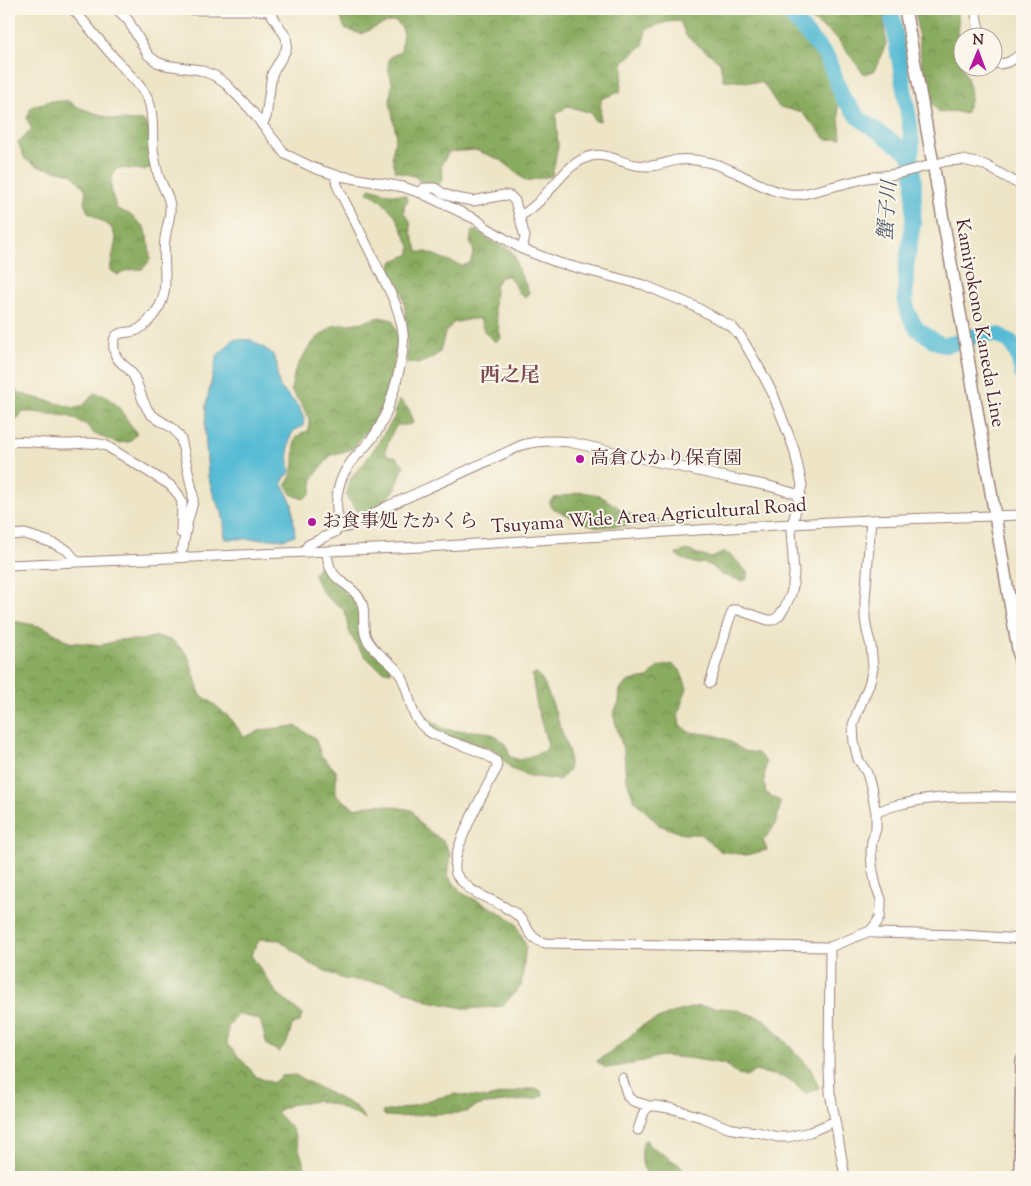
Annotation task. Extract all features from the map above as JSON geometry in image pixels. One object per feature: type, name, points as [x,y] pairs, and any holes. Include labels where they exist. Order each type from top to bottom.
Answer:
[{"type":"main road","name":"Kamiyokono Kaneda Line","points":[[905,9],[964,333],[1022,673]]},
{"type":"main road","points":[[1020,1177],[1022,1061]]},
{"type":"street","points":[[73,9],[148,98],[152,123],[153,149],[158,176],[169,198],[170,208],[164,241],[165,287],[162,301],[153,315],[138,330],[120,333],[116,336],[113,344],[116,358],[131,371],[142,400],[149,412],[177,431],[181,439],[193,502],[181,555]]},
{"type":"street","points":[[117,9],[128,20],[148,54],[157,62],[164,65],[200,70],[215,76],[226,84],[251,110],[285,154],[314,168],[336,175],[421,193],[477,220],[487,228],[522,248],[559,263],[644,285],[692,305],[732,327],[741,337],[773,394],[794,449],[802,485],[790,530],[794,573],[791,594],[785,607],[779,616],[773,620],[733,610],[710,682]]},
{"type":"street","points":[[178,9],[257,10],[268,12],[272,15],[286,37],[287,44],[286,50],[272,74],[266,117],[262,125]]},
{"type":"street","points":[[976,9],[979,28]]},
{"type":"street","points":[[1004,64],[1022,53]]},
{"type":"street","points":[[520,216],[539,203],[569,168],[596,154],[644,166],[662,165],[677,160],[706,161],[726,167],[778,191],[795,195],[867,178],[906,172],[947,161],[963,160],[985,165],[1022,186]]},
{"type":"street","points":[[303,552],[308,545],[335,532],[339,528],[337,498],[341,479],[350,464],[371,440],[388,409],[403,346],[403,334],[396,303],[343,198],[337,185],[336,175]]},
{"type":"street","points":[[421,193],[424,188],[435,188],[444,194],[473,201],[504,195],[510,196],[515,201],[526,237],[522,248]]},
{"type":"street","points":[[9,442],[28,441],[64,444],[94,442],[105,445],[170,486],[178,494],[182,502],[181,555]]},
{"type":"street","points":[[339,528],[353,526],[381,510],[522,445],[535,441],[569,442],[800,494]]},
{"type":"street","name":"Tsuyama Wide Area Agricultural Road","points":[[9,565],[181,555],[444,546],[792,524],[1022,514]]},
{"type":"street","points":[[328,551],[328,562],[332,571],[338,580],[355,593],[362,604],[366,638],[401,676],[418,722],[428,732],[476,750],[496,761],[496,768],[458,850],[455,864],[456,874],[465,885],[518,916],[534,939],[545,943],[830,947],[870,931],[880,916],[881,907],[881,899],[872,866],[871,852],[872,840],[876,830],[876,813],[867,773],[858,759],[854,743],[853,725],[869,684],[873,668],[871,646],[865,618],[871,520]]},
{"type":"street","points":[[9,535],[25,534],[50,542],[67,550],[74,556],[77,562]]},
{"type":"street","points":[[876,813],[916,800],[938,797],[1022,797]]},
{"type":"street","points":[[870,931],[875,933],[961,935],[1022,939]]},
{"type":"street","points":[[830,947],[830,1092],[844,1177]]},
{"type":"street","points":[[622,1078],[628,1097],[633,1101],[649,1106],[689,1113],[728,1128],[788,1137],[810,1132],[835,1121]]},
{"type":"street","points":[[638,1130],[644,1112],[649,1106]]},
{"type":"green space","points":[[339,9],[883,9],[886,44],[874,71],[864,74],[836,37],[798,10],[785,17],[825,66],[837,97],[841,138],[827,140],[801,112],[779,107],[763,83],[723,80],[720,62],[686,36],[680,21],[667,22],[646,29],[643,45],[624,61],[620,92],[601,99],[600,121],[595,121],[591,113],[567,106],[556,115],[558,147],[552,176],[526,181],[501,160],[475,150],[449,152],[441,165],[443,177],[439,185],[423,184],[414,176],[395,171],[392,155],[396,134],[390,102],[392,82],[388,67],[389,58],[401,51],[403,30],[396,21],[385,23],[361,34],[345,29]]},
{"type":"green space","points":[[915,9],[958,9],[958,28],[954,28],[954,78],[967,78],[969,84],[971,95],[965,114],[953,111],[940,113],[932,104],[925,89]]},
{"type":"green space","points":[[49,101],[68,101],[80,108],[116,120],[144,121],[149,129],[152,167],[144,170],[117,168],[111,183],[117,209],[129,214],[144,227],[149,243],[150,260],[143,269],[128,270],[118,275],[110,270],[116,239],[111,227],[88,212],[84,203],[86,190],[72,174],[37,166],[25,159],[18,142],[32,130],[27,119],[31,107]]},
{"type":"green space","points":[[370,188],[390,194],[405,195],[408,200],[404,206],[404,213],[410,221],[411,232],[418,252],[427,252],[462,266],[470,263],[474,251],[470,242],[472,231],[477,231],[491,241],[510,249],[515,256],[517,266],[529,292],[526,298],[520,294],[509,276],[500,277],[495,287],[494,307],[501,338],[495,342],[484,331],[480,319],[453,323],[445,333],[440,352],[418,364],[407,363],[406,314],[400,288],[396,278],[389,271],[393,261],[410,254],[410,246],[395,215],[378,198],[367,192]]},
{"type":"green space","points":[[380,317],[393,320],[398,337],[385,400],[377,421],[363,435],[353,449],[331,455],[313,478],[311,493],[303,499],[291,494],[286,484],[292,474],[295,440],[301,433],[308,431],[310,421],[291,390],[295,370],[316,339],[333,326],[363,322]]},
{"type":"green space","points":[[9,385],[25,395],[74,408],[84,404],[94,393],[105,396],[117,405],[137,434],[129,442],[117,443],[94,434],[87,425],[68,416],[22,412],[18,419],[9,419]]},
{"type":"green space","points":[[399,400],[409,409],[413,423],[397,425],[385,451],[389,456],[395,456],[404,465],[396,488],[385,503],[361,515],[346,496],[351,477],[365,462],[394,418]]},
{"type":"green space","points":[[582,492],[599,495],[627,513],[642,518],[663,521],[666,524],[598,527],[581,522],[550,507],[550,501],[554,498]]},
{"type":"green space","points":[[687,550],[712,558],[724,552],[732,556],[747,572],[747,579],[742,581],[720,574],[712,566],[704,563],[697,564],[680,558],[676,554]]},
{"type":"green space","points":[[318,566],[325,566],[331,579],[358,607],[360,626],[390,666],[391,672],[378,668],[355,643],[349,631],[344,611],[327,597],[317,582],[314,574]]},
{"type":"green space","points":[[9,620],[44,627],[69,642],[102,645],[120,640],[142,640],[157,636],[173,641],[188,655],[200,694],[232,720],[244,737],[262,730],[295,726],[315,738],[321,755],[336,771],[336,795],[354,808],[378,804],[412,810],[420,824],[443,841],[451,855],[448,876],[462,893],[496,910],[516,924],[526,946],[521,986],[502,1006],[468,1009],[428,1001],[387,983],[343,979],[310,964],[280,940],[260,939],[251,955],[276,992],[302,1014],[300,1022],[292,1025],[287,1043],[279,1052],[267,1045],[260,1020],[238,1014],[228,1026],[227,1044],[257,1077],[273,1083],[281,1076],[295,1075],[356,1107],[365,1119],[335,1105],[317,1101],[289,1105],[276,1112],[293,1130],[307,1174],[326,1177],[9,1177]]},
{"type":"green space","points":[[672,664],[680,670],[687,688],[678,714],[680,725],[689,732],[714,735],[726,739],[744,751],[758,753],[766,762],[764,780],[766,793],[780,801],[776,822],[763,840],[767,850],[746,855],[720,851],[700,834],[683,834],[659,825],[634,800],[626,778],[624,753],[613,714],[619,702],[620,689],[629,681],[648,678],[658,667]]},
{"type":"green space","points":[[536,673],[543,681],[553,705],[569,753],[569,771],[559,780],[529,776],[511,769],[494,749],[471,744],[432,730],[425,723],[425,717],[445,729],[492,734],[505,744],[510,757],[520,760],[545,751],[548,745],[537,708],[532,675]]},
{"type":"green space","points":[[698,1006],[734,1009],[764,1019],[810,1068],[819,1088],[806,1093],[786,1078],[755,1071],[746,1077],[738,1075],[725,1064],[688,1058],[660,1056],[633,1064],[606,1068],[596,1061],[611,1052],[641,1026],[672,1013]]},
{"type":"green space","points":[[527,1089],[539,1089],[544,1095],[535,1099],[476,1106],[462,1113],[401,1117],[385,1116],[382,1112],[406,1108],[456,1094],[486,1098]]},
{"type":"green space","points":[[646,1139],[649,1146],[681,1166],[685,1177],[665,1178],[647,1173],[642,1162],[643,1142]]},
{"type":"water","points":[[234,339],[251,340],[272,353],[277,364],[280,387],[299,407],[304,419],[303,426],[293,432],[289,441],[290,473],[282,483],[292,504],[295,535],[284,539],[225,539],[222,512],[214,497],[208,476],[205,430],[206,405],[217,356]]},
{"type":"waterway","name":"蟹子川","points":[[785,9],[827,57],[843,98],[859,118],[907,152],[911,158],[914,181],[913,222],[906,267],[905,301],[908,313],[916,328],[944,345],[975,336],[998,335],[1011,342],[1018,356],[1022,374]]},
{"type":"waterway","points":[[891,9],[910,126],[911,158]]},
{"type":"place","name":"高倉ひかり保育園","points":[[580,459]]},
{"type":"place","name":"お食事処 たかくら","points":[[312,522]]},
{"type":"district","name":"西之尾","points":[[510,376]]}]
